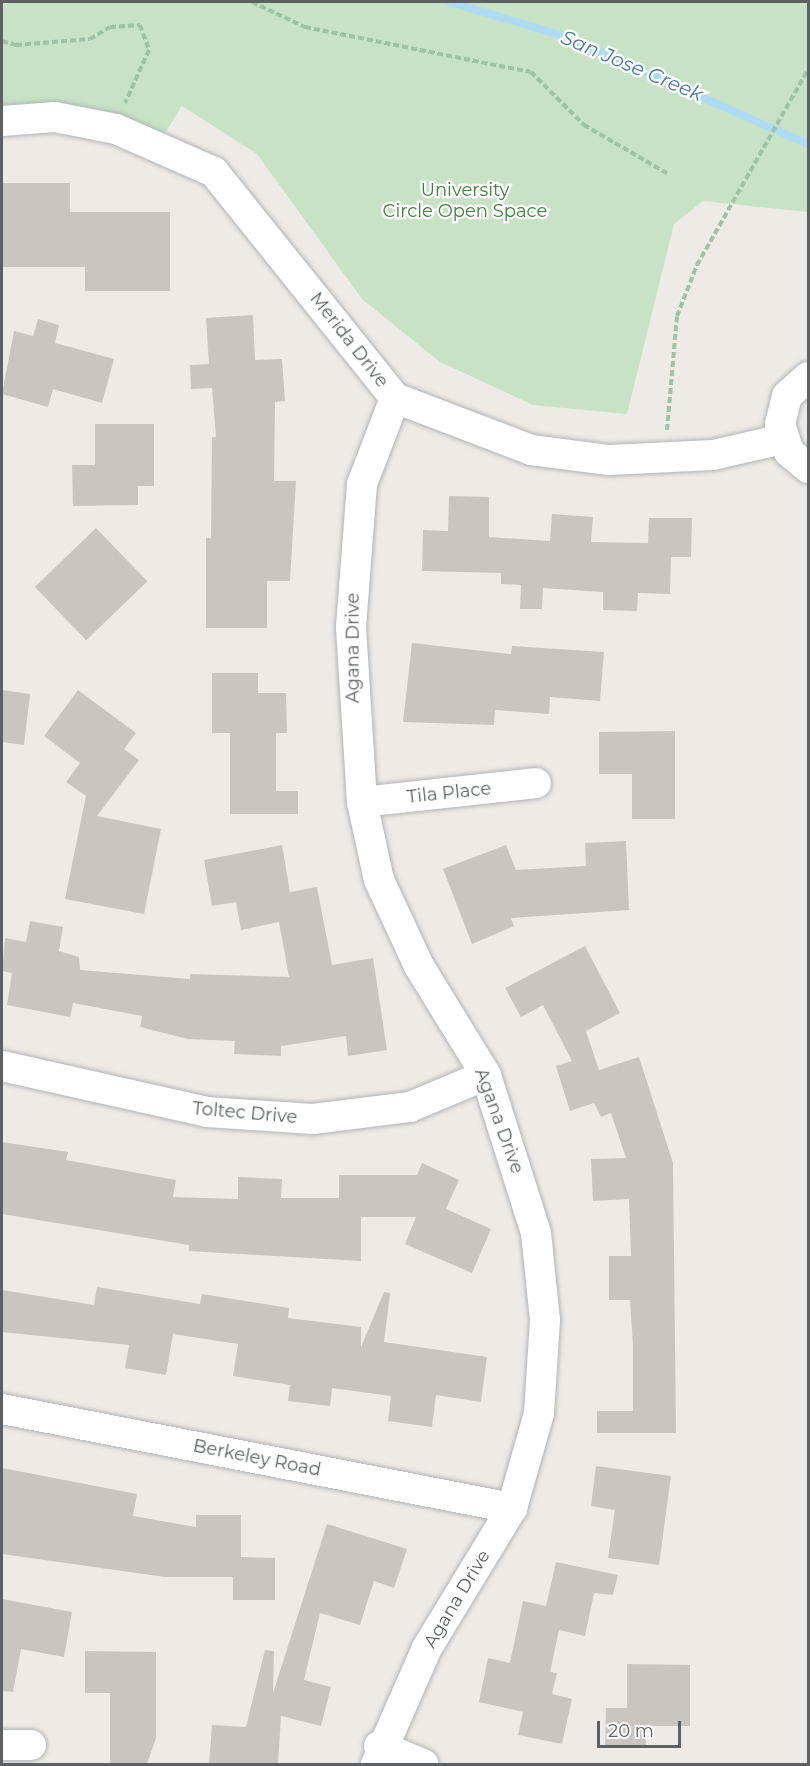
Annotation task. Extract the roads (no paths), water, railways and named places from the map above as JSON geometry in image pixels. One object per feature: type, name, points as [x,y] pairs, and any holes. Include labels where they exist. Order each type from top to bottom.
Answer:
[{"type":"street","name":"Merida Drive","points":[[2,121],[56,117],[116,129],[214,172],[395,398],[531,450],[609,460],[712,455],[783,439]]},
{"type":"street","points":[[808,377],[795,386],[782,410],[783,439],[808,468]]},
{"type":"street","name":"Agana Drive","points":[[377,1755],[427,1648],[512,1508],[539,1413],[546,1320],[536,1233],[486,1075],[419,966],[389,901],[363,802],[351,638],[362,484],[395,398]]},
{"type":"street","name":"Tila Place","points":[[363,802],[536,783]]},
{"type":"street","name":"Toltec Drive","points":[[2,1066],[207,1112],[313,1119],[410,1107],[486,1075]]},
{"type":"street","name":"Berkeley Road","points":[[2,1409],[512,1508]]},
{"type":"street","points":[[2,1744],[31,1745]]},
{"type":"street","points":[[377,1755],[423,1764]]},
{"type":"waterway","name":"San Jose Creek","points":[[450,2],[563,36],[808,144]]},
{"type":"park label","name":"University Circle Open Space","points":[[465,201]]}]
